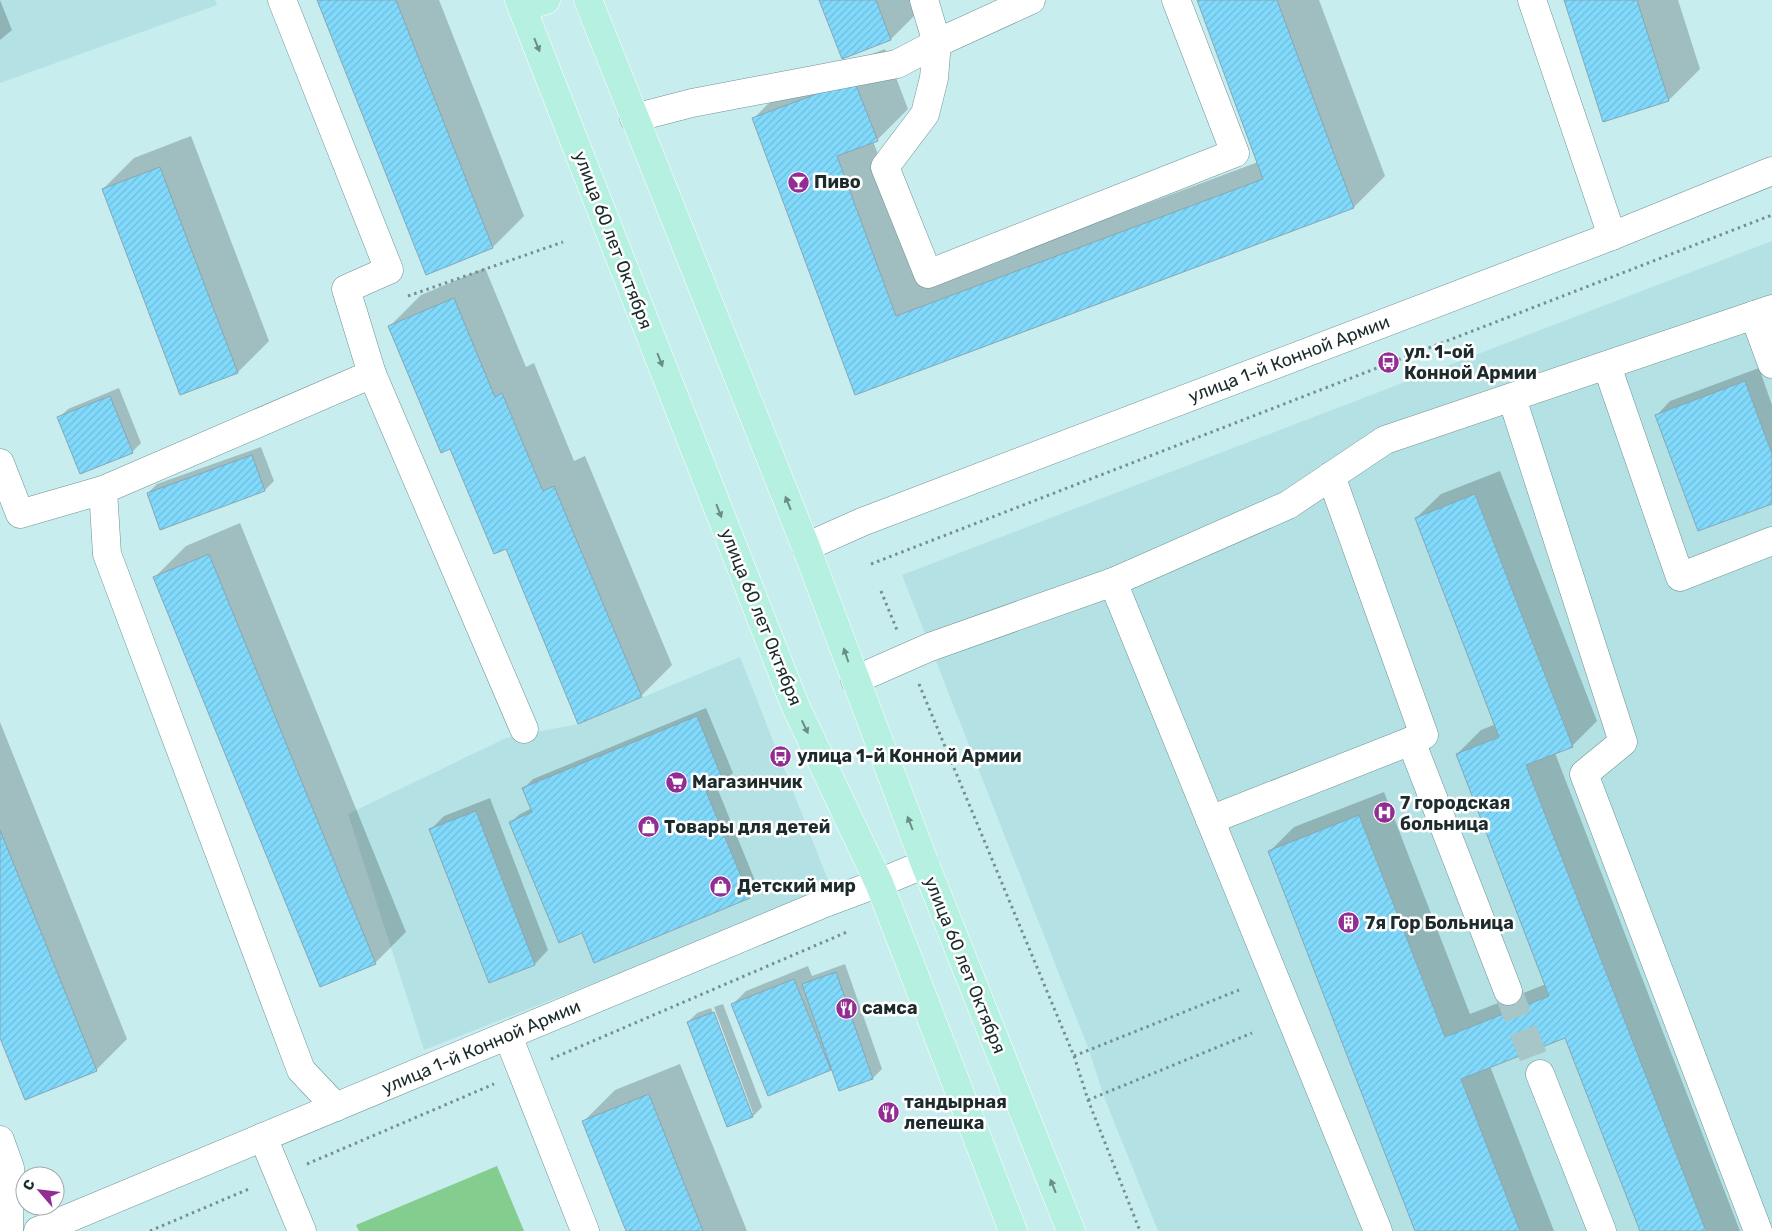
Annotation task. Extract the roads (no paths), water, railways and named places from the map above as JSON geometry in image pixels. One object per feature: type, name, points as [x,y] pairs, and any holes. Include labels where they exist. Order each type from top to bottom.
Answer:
[{"type":"main road","name":"улица 60 лет Октября","points":[[588,0],[806,547],[925,864],[1071,1231]]},
{"type":"main road","name":"улица 60 лет Октября","points":[[529,3],[795,705],[879,884],[1012,1231]]},
{"type":"street","points":[[282,0],[389,270],[346,289],[372,374],[524,729]]},
{"type":"street","points":[[924,0],[937,43],[934,78],[925,114],[885,167],[928,274],[1234,153],[1176,0]]},
{"type":"street","points":[[634,118],[692,103],[897,64],[937,43],[1031,0]]},
{"type":"street","points":[[1532,0],[1612,236]]},
{"type":"street","name":"улица 1-й Конной Армии","points":[[806,547],[862,522],[1612,236],[1772,171]]},
{"type":"street","points":[[855,680],[908,656],[1114,582],[1288,505],[1385,440],[1763,312],[1772,364]]},
{"type":"street","points":[[1606,366],[1680,577],[1772,541]]},
{"type":"street","points":[[0,463],[20,514],[103,490],[372,374]]},
{"type":"street","points":[[1512,398],[1623,742],[1584,774],[1758,1231]]},
{"type":"street","points":[[1210,820],[1424,735],[1331,476]]},
{"type":"street","points":[[103,490],[107,554],[301,1070],[336,1107]]},
{"type":"street","points":[[1114,582],[1378,1231]]},
{"type":"street","points":[[1411,741],[1508,991]]},
{"type":"street","name":"улица 1-й Конной Армии","points":[[65,1211],[264,1137],[820,905],[879,884],[925,864]]},
{"type":"street","points":[[508,1036],[585,1231]]},
{"type":"street","points":[[1540,1074],[1602,1231]]},
{"type":"street","points":[[264,1137],[302,1231]]},
{"type":"street","points":[[0,1140],[15,1170]]},
{"type":"street","points":[[9,1231],[15,1188]]},
{"type":"street","name":"улица 1-й Конной Армии","points":[[38,1231],[57,1216]]},
{"type":"tunnel","points":[[1508,991],[1540,1074]]},
{"type":"place","name":"Пиво","points":[[798,182]]},
{"type":"place","name":"ул. 1-ой Конной Армии","points":[[1388,362]]},
{"type":"place","name":"улица 1-й Конной Армии","points":[[781,756]]},
{"type":"place","name":"Магазинчик","points":[[676,782]]},
{"type":"place","name":"7 городская больница","points":[[1384,813]]},
{"type":"place","name":"Товары для детей","points":[[648,827]]},
{"type":"place","name":"Детский мир","points":[[721,886]]},
{"type":"place","name":"7я Гор Больница","points":[[1349,923]]},
{"type":"place","name":"самса","points":[[846,1008]]},
{"type":"place","name":"тандырная лепешка","points":[[888,1112]]}]
